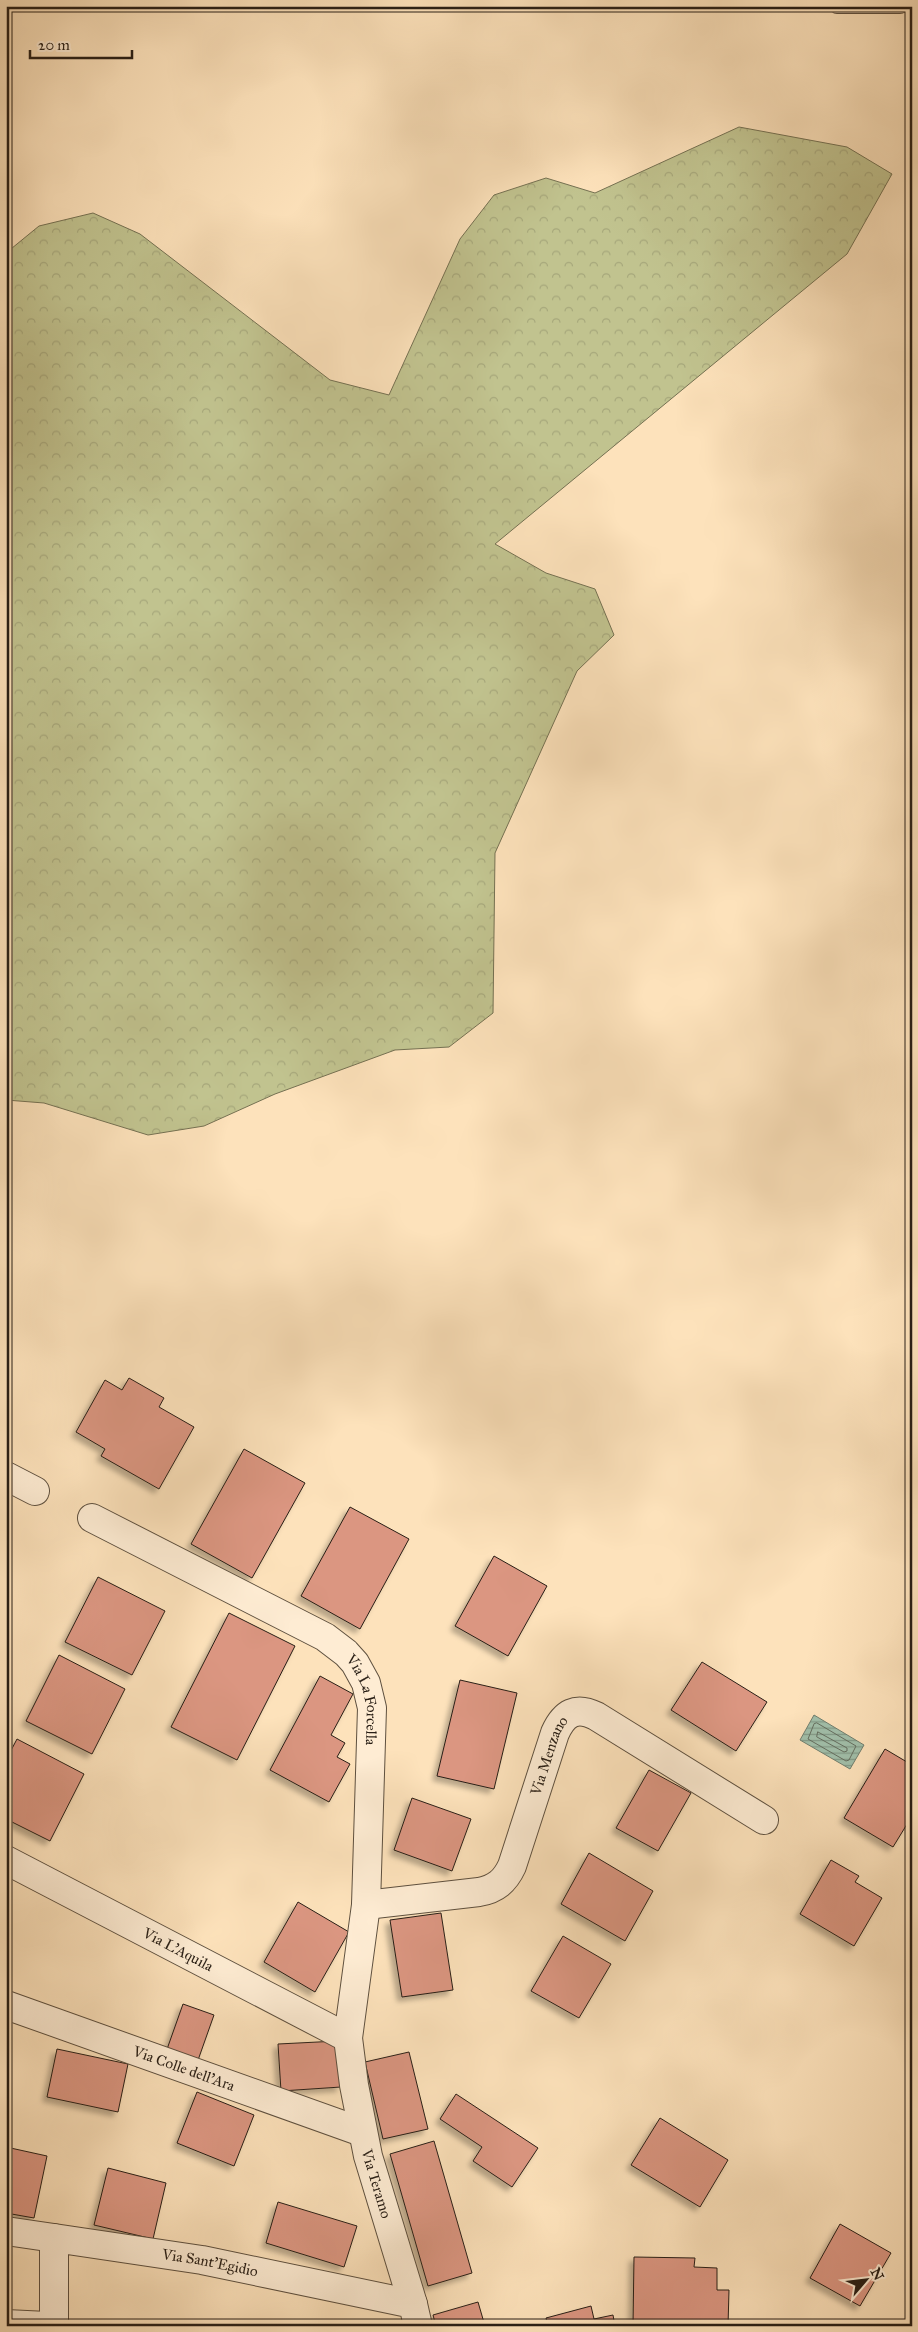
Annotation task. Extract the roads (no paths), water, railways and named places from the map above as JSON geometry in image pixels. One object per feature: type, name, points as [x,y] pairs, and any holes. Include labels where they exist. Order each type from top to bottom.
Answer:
[{"type":"street","points":[[6,1476],[35,1491]]},
{"type":"street","name":"Via La Forcella","points":[[92,1518],[313,1630],[336,1644],[355,1663],[369,1691],[373,1715],[366,1906],[348,2038]]},
{"type":"street","name":"Via Menzano","points":[[366,1906],[479,1892],[494,1888],[500,1884],[512,1866],[555,1733],[564,1717],[571,1712],[579,1710],[596,1716],[764,1820]]},
{"type":"street","name":"Via L'Aquila","points":[[6,1860],[348,2038]]},
{"type":"street","name":"Via Colle dell'Ara","points":[[6,2005],[362,2132]]},
{"type":"street","name":"Via Teramo","points":[[348,2038],[362,2132],[416,2315]]},
{"type":"street","name":"Via Sant'Egidio","points":[[6,2231],[202,2260],[416,2315]]},
{"type":"street","points":[[54,2238],[54,2326]]},
{"type":"street","points":[[6,2324],[47,2326]]},
{"type":"lane","points":[[837,6],[900,6]]},
{"type":"water","points":[[814,1715],[864,1745],[850,1769],[800,1740]]}]
